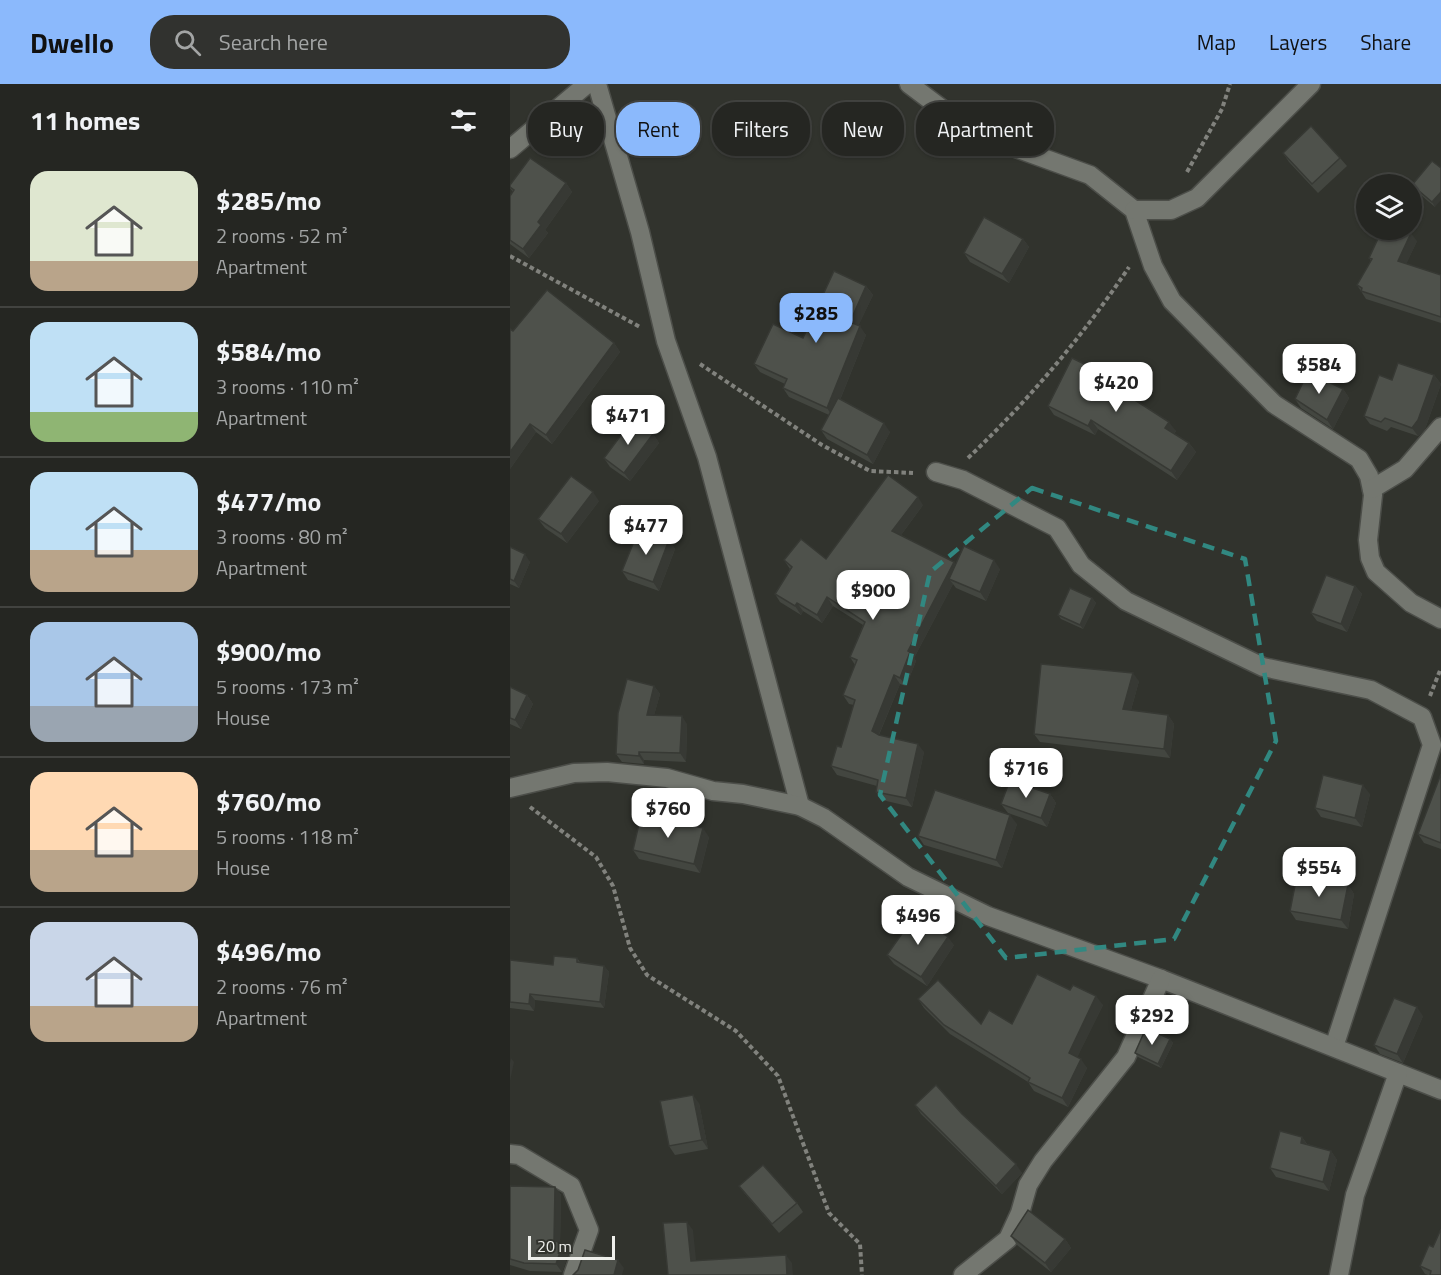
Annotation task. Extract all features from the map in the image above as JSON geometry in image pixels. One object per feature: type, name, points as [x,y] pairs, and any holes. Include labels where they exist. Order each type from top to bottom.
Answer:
[{"type":"street","points":[[510,149],[587,84]]},
{"type":"street","points":[[597,84],[640,232],[666,341],[706,457],[800,806]]},
{"type":"street","points":[[909,84],[958,121],[999,142],[1090,175],[1134,210],[1161,284],[1172,301],[1274,404],[1298,422],[1341,445],[1359,459],[1369,476],[1372,489],[1368,540],[1370,558],[1376,572],[1411,603],[1441,619]]},
{"type":"street","points":[[1134,210],[1171,210],[1197,198],[1311,84]]},
{"type":"street","points":[[1372,489],[1405,469],[1441,427]]},
{"type":"street","points":[[936,472],[963,480],[1057,528],[1081,565],[1126,601],[1263,667],[1371,690],[1422,717],[1432,745],[1334,1047]]},
{"type":"street","points":[[510,788],[574,773],[607,772],[667,778],[713,791],[743,794],[800,806],[824,818],[908,877],[978,912],[1161,978],[1441,1090]]},
{"type":"street","points":[[963,1275],[1008,1239],[1020,1213],[1028,1185],[1126,1057],[1161,978]]},
{"type":"street","points":[[1339,1275],[1355,1196],[1398,1073]]},
{"type":"street","points":[[510,1154],[519,1155],[571,1186],[589,1230],[573,1275]]},
{"type":"path","points":[[1186,175],[1222,109],[1230,84]]},
{"type":"path","points":[[510,256],[666,341],[822,445],[870,471],[895,474],[936,472],[963,462],[999,428],[1104,305],[1145,244]]},
{"type":"path","points":[[529,807],[596,857],[614,886],[630,948],[647,975],[735,1031],[778,1076],[830,1213],[860,1244],[862,1275]]},
{"type":"highlighted area","points":[[1032,488],[1245,559],[1276,741],[1174,939],[1006,958],[880,795],[930,572]]},
{"type":"building","points":[[1311,126],[1340,158],[1312,184],[1283,153]]},
{"type":"building","points":[[530,158],[566,183],[538,222],[541,225],[523,249],[510,240],[510,196],[514,190],[510,185]]},
{"type":"building","points":[[1432,161],[1441,168],[1441,192],[1432,202],[1422,194],[1421,174]]},
{"type":"building","points":[[984,217],[1023,239],[1002,274],[964,253]]},
{"type":"building","points":[[1377,240],[1408,240],[1398,261],[1441,275],[1441,317],[1361,291],[1362,288],[1357,285],[1372,259],[1369,258]]},
{"type":"building","points":[[834,271],[866,286],[850,322],[860,326],[827,408],[783,388],[787,379],[754,364],[773,324],[803,338]]},
{"type":"building","points":[[547,290],[614,343],[546,435],[530,424],[510,452],[510,329],[513,331]]},
{"type":"building","points":[[1072,358],[1119,381],[1116,388],[1169,422],[1165,428],[1189,443],[1171,471],[1091,420],[1088,426],[1048,406]]},
{"type":"building","points":[[1398,363],[1434,375],[1418,420],[1412,428],[1385,418],[1381,422],[1364,416],[1379,375],[1392,380]]},
{"type":"building","points":[[1308,372],[1343,389],[1327,420],[1295,399]]},
{"type":"building","points":[[838,398],[884,423],[867,455],[821,430]]},
{"type":"building","points":[[633,419],[653,434],[624,473],[604,458]]},
{"type":"building","points":[[888,475],[918,497],[892,531],[954,562],[908,651],[910,652],[900,678],[894,675],[872,731],[879,735],[918,744],[906,798],[876,792],[878,780],[831,766],[837,746],[841,747],[855,700],[843,695],[857,660],[850,657],[865,622],[827,597],[817,615],[775,594],[792,567],[784,560],[801,539],[826,559]]},
{"type":"building","points":[[571,476],[593,492],[561,534],[538,519]]},
{"type":"building","points":[[639,529],[669,540],[653,582],[622,571]]},
{"type":"building","points":[[964,546],[994,560],[980,592],[949,579]]},
{"type":"building","points":[[510,547],[525,554],[514,581],[510,579]]},
{"type":"building","points":[[1326,575],[1355,586],[1341,624],[1311,613]]},
{"type":"building","points":[[1070,588],[1092,598],[1080,625],[1058,615]]},
{"type":"building","points":[[1041,664],[1133,673],[1123,709],[1168,715],[1164,749],[1034,734]]},
{"type":"building","points":[[627,679],[654,686],[647,715],[682,716],[680,753],[639,752],[639,756],[616,754],[618,713]]},
{"type":"building","points":[[510,687],[527,695],[515,720],[510,718]]},
{"type":"building","points":[[1441,774],[1441,843],[1418,834]]},
{"type":"building","points":[[1323,775],[1363,785],[1355,818],[1315,808]]},
{"type":"building","points":[[1010,780],[1050,794],[1041,818],[1001,804]]},
{"type":"building","points":[[935,790],[1010,815],[996,860],[918,836]]},
{"type":"building","points":[[641,815],[703,828],[694,864],[633,850]]},
{"type":"building","points":[[1297,875],[1348,885],[1341,920],[1290,911]]},
{"type":"building","points":[[915,915],[948,937],[921,977],[887,955]]},
{"type":"building","points":[[554,956],[577,958],[577,962],[604,966],[600,1002],[530,994],[529,1004],[510,1002],[510,960],[553,965]]},
{"type":"building","points":[[1037,974],[1070,990],[1073,985],[1096,996],[1069,1053],[1081,1059],[1062,1098],[1028,1082],[1030,1078],[944,1025],[918,999],[938,980],[981,1024],[989,1010],[1012,1024]]},
{"type":"building","points":[[1394,998],[1417,1007],[1397,1054],[1374,1045]]},
{"type":"building","points":[[1146,1028],[1170,1039],[1158,1064],[1135,1053]]},
{"type":"building","points":[[936,1085],[962,1114],[1016,1164],[996,1186],[915,1105]]},
{"type":"building","points":[[693,1095],[702,1140],[669,1146],[660,1101]]},
{"type":"building","points":[[1280,1131],[1302,1137],[1301,1143],[1331,1151],[1323,1182],[1270,1168]]},
{"type":"building","points":[[763,1165],[797,1203],[772,1224],[739,1186]]},
{"type":"building","points":[[510,1186],[555,1187],[554,1241],[563,1243],[556,1264],[524,1263],[510,1259]]},
{"type":"building","points":[[1028,1210],[1065,1239],[1045,1263],[1011,1236]]},
{"type":"building","points":[[687,1222],[691,1261],[786,1255],[787,1275],[668,1275],[663,1223]]},
{"type":"building","points":[[1441,1229],[1441,1275],[1430,1275],[1431,1271],[1420,1266],[1429,1245],[1433,1247]]},
{"type":"building","points":[[585,1250],[618,1260],[614,1275],[573,1275],[578,1270]]}]
